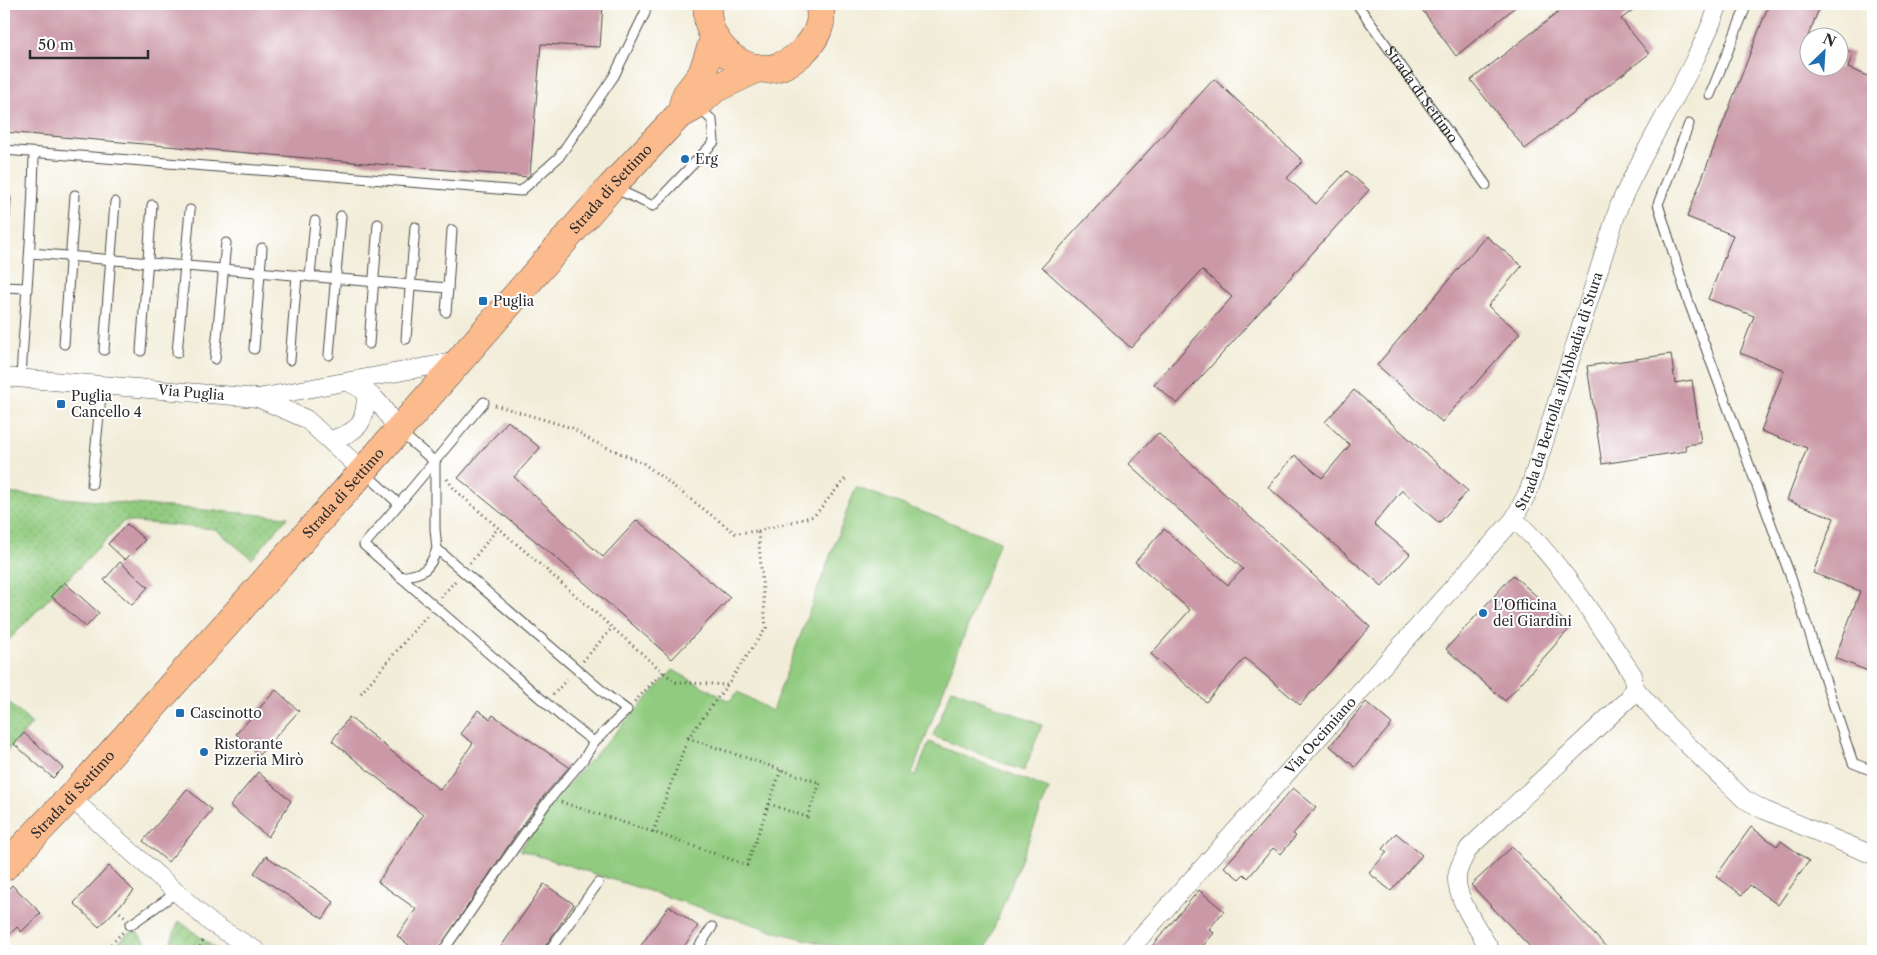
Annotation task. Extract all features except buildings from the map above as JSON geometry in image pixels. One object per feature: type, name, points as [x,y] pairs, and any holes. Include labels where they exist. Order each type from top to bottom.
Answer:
[{"type":"main road","points":[[708,4],[709,24],[714,39],[726,53],[740,62],[758,68],[770,69],[799,56],[812,42],[820,24],[820,4]]},
{"type":"main road","name":"Strada di Settimo","points":[[687,111],[686,95],[702,74],[714,39]]},
{"type":"main road","name":"Strada di Settimo","points":[[4,867],[71,798],[363,471],[611,187],[687,111],[714,89],[758,68]]},
{"type":"street","name":"Strada da Bertolla all'Abbadia di Stura","points":[[1634,687],[1633,675],[1557,565],[1534,538],[1514,520],[1529,490],[1620,206],[1633,173],[1691,68],[1719,4]]},
{"type":"street","name":"Via Puglia","points":[[12,378],[258,398],[458,361]]},
{"type":"street","points":[[348,382],[366,390],[379,400],[398,431]]},
{"type":"street","points":[[329,440],[347,436],[361,423],[366,408],[366,390]]},
{"type":"street","name":"Via Puglia","points":[[258,398],[306,419],[363,471]]},
{"type":"street","name":"Via Occimiano","points":[[1128,951],[1514,520]]},
{"type":"street","points":[[1491,951],[1460,894],[1457,878],[1460,864],[1469,848],[1629,698],[1634,687],[1668,726],[1744,799],[1764,810],[1873,855]]},
{"type":"street","points":[[71,798],[176,894],[219,930],[257,951]]},
{"type":"lane","points":[[4,150],[521,191],[559,156],[614,76],[645,13],[646,4]]},
{"type":"lane","name":"Strada di Settimo","points":[[1357,4],[1486,185]]},
{"type":"lane","points":[[1710,95],[1747,4]]},
{"type":"lane","points":[[611,187],[653,206],[714,142],[712,120],[687,111]]},
{"type":"lane","points":[[1689,124],[1658,204],[1688,300],[1790,575],[1853,763],[1873,771]]},
{"type":"lane","points":[[12,378],[31,253],[34,153]]},
{"type":"lane","points":[[64,344],[74,195]]},
{"type":"lane","points":[[4,230],[6,199]]},
{"type":"lane","points":[[104,350],[115,202]]},
{"type":"lane","points":[[141,351],[152,205]]},
{"type":"lane","points":[[177,354],[190,210]]},
{"type":"lane","points":[[329,355],[341,216]]},
{"type":"lane","points":[[310,277],[314,221]]},
{"type":"lane","points":[[369,344],[378,224]]},
{"type":"lane","points":[[406,339],[415,228]]},
{"type":"lane","points":[[446,312],[452,230]]},
{"type":"lane","points":[[215,359],[226,243]]},
{"type":"lane","points":[[254,349],[262,248]]},
{"type":"lane","points":[[31,253],[448,288]]},
{"type":"lane","points":[[290,360],[297,276]]},
{"type":"lane","points":[[4,286],[26,288]]},
{"type":"lane","points":[[92,484],[102,386]]},
{"type":"lane","points":[[484,402],[436,462],[364,545],[556,713],[594,742]]},
{"type":"lane","points":[[398,431],[436,462]]},
{"type":"lane","points":[[400,576],[418,574],[424,570],[429,566],[436,549],[436,462]]},
{"type":"lane","points":[[363,471],[399,504]]},
{"type":"lane","points":[[436,549],[608,696],[627,710],[594,742],[583,760],[550,798],[443,951]]},
{"type":"lane","points":[[549,951],[598,883]]},
{"type":"lane","points":[[130,925],[176,894]]},
{"type":"lane","points":[[696,951],[712,926]]},
{"type":"path","points":[[484,402],[572,428],[592,441],[643,463],[735,533],[758,531],[814,516],[845,479]]},
{"type":"path","points":[[436,462],[455,490],[676,682],[727,684]]},
{"type":"path","points":[[654,832],[688,738],[766,628],[758,531]]},
{"type":"path","points":[[627,710],[663,672]]},
{"type":"path","points":[[688,738],[820,784],[807,817],[769,804]]},
{"type":"path","points":[[550,798],[747,865],[781,770]]},
{"type":"path","points":[[104,951],[130,925]]},
{"type":"green space","points":[[856,487],[1000,541],[912,773],[916,775],[929,742],[1049,789],[985,951],[852,951],[780,933],[520,850],[560,793],[673,670],[729,701],[738,692],[772,711]]},
{"type":"green space","points":[[4,493],[288,517],[252,559],[215,529],[124,521],[4,645]]},
{"type":"green space","points":[[952,689],[1042,725],[1024,771],[933,736]]},
{"type":"green space","points":[[4,698],[32,724],[4,754]]},
{"type":"green space","points":[[179,921],[219,951],[167,951]]},
{"type":"green space","points":[[136,931],[149,945],[146,951],[110,951],[127,934]]},
{"type":"place","name":"Erg","points":[[685,159]]},
{"type":"place","name":"Puglia","points":[[483,301]]},
{"type":"place","name":"Puglia Cancello 4","points":[[61,404]]},
{"type":"place","name":"L'Officina dei Giardini","points":[[1483,613]]},
{"type":"place","name":"Cascinotto","points":[[180,713]]},
{"type":"place","name":"Ristorante Pizzeria Mirò","points":[[204,752]]}]
